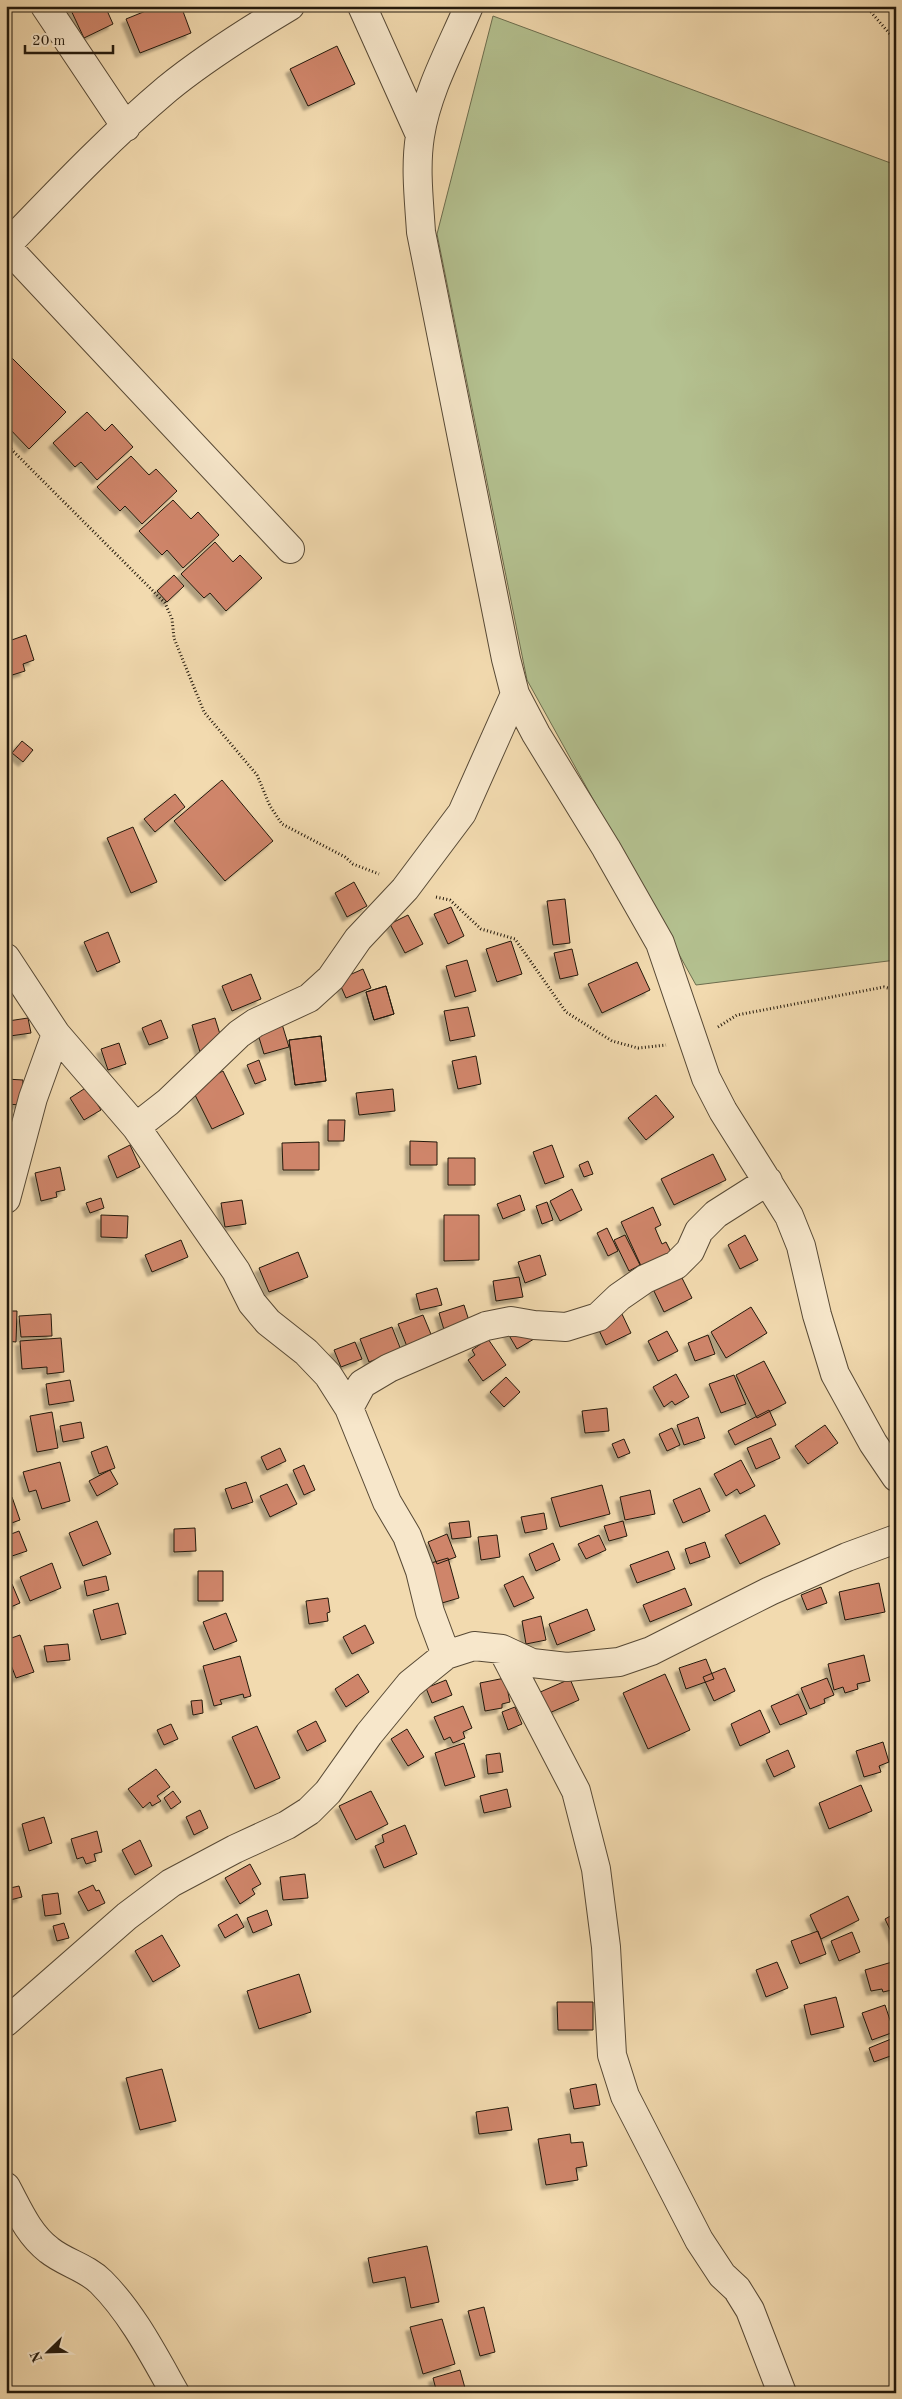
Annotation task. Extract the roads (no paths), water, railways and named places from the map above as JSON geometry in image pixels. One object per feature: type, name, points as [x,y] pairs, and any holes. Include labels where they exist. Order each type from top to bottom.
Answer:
[{"type":"street","points":[[45,6],[126,128]]},
{"type":"street","points":[[290,6],[249,30],[168,89],[69,179],[6,246],[290,549]]},
{"type":"street","points":[[362,6],[420,135]]},
{"type":"street","points":[[469,6],[432,92],[420,135],[417,169],[421,232],[506,659],[515,694],[536,734],[606,848],[660,943],[706,1078],[723,1111],[789,1216],[801,1246],[817,1315],[835,1374],[873,1442],[896,1477]]},
{"type":"street","points":[[136,1127],[168,1102],[239,1034],[255,1023],[309,998],[331,978],[358,939],[405,889],[462,813],[515,694]]},
{"type":"street","points":[[6,958],[56,1034],[136,1127],[236,1271],[252,1303],[268,1322],[306,1352],[328,1375],[349,1408],[387,1502],[407,1536],[420,1571],[430,1612],[446,1655]]},
{"type":"street","points":[[6,1199],[33,1098],[56,1034]]},
{"type":"street","points":[[349,1408],[362,1384],[382,1372],[486,1326],[511,1321],[566,1327],[598,1317],[619,1298],[645,1279],[676,1265],[690,1251],[699,1231],[716,1214],[768,1181]]},
{"type":"street","points":[[6,2022],[127,1916],[171,1883],[235,1849],[287,1825],[308,1811],[328,1792],[369,1734],[410,1684],[446,1655],[474,1646],[502,1649],[532,1663],[567,1667],[619,1662],[651,1652],[770,1591],[847,1557],[896,1539]]},
{"type":"street","points":[[502,1649],[576,1791],[596,1869],[606,1946],[612,2056],[625,2096],[698,2240],[722,2275],[737,2289],[750,2310],[782,2393]]},
{"type":"street","points":[[6,2187],[32,2234],[50,2251],[80,2266],[99,2280],[115,2298],[143,2336],[175,2393]]}]
